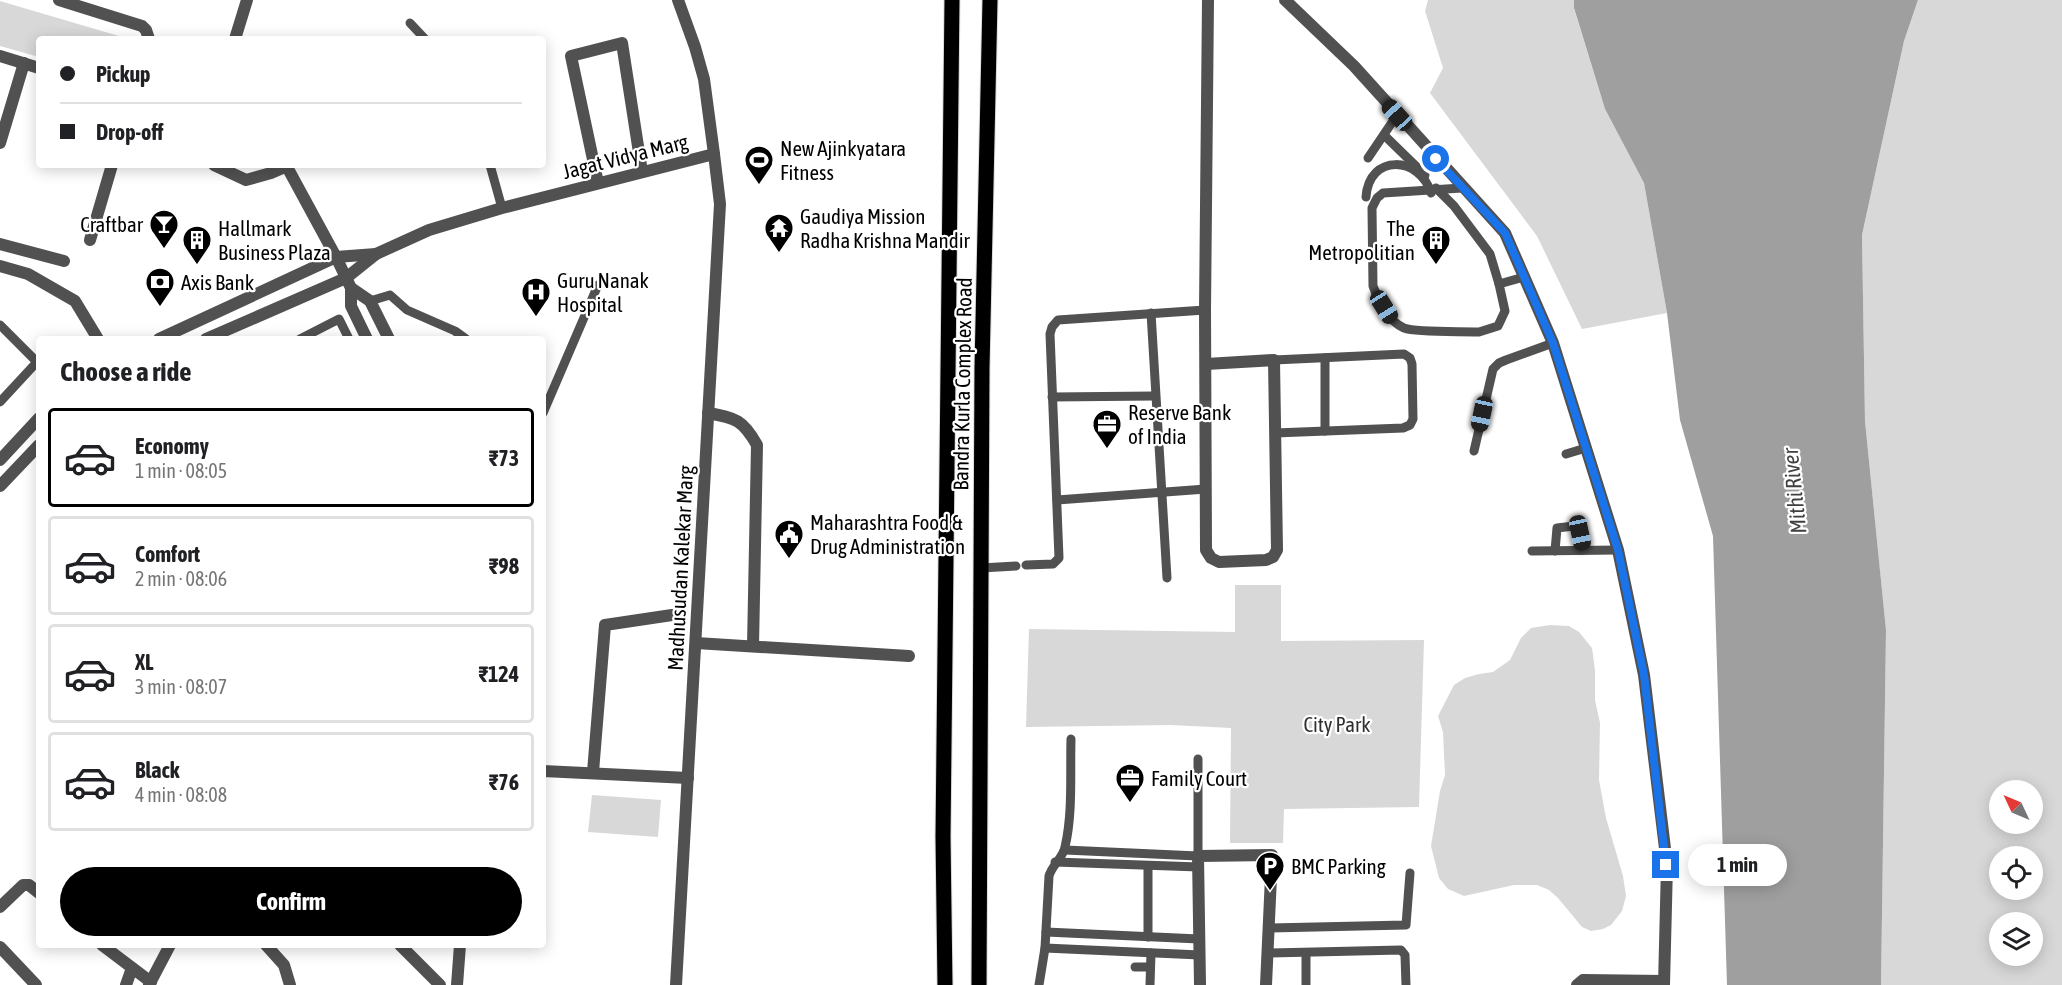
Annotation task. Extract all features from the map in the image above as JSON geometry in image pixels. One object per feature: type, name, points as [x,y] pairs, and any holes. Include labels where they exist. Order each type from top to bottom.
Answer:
[{"type":"main road","name":"Bandra Kurla Complex Road","points":[[945,985],[943,837],[952,0]]},
{"type":"main road","name":"Bandra Kurla Complex Road","points":[[979,985],[982,356],[990,0]]},
{"type":"street","points":[[59,0],[141,26],[146,30],[148,36]]},
{"type":"street","points":[[237,36],[248,0]]},
{"type":"street","name":"Madhusudan Kalekar Marg","points":[[676,985],[720,196],[704,79],[678,0]]},
{"type":"street","points":[[1206,364],[1274,360],[1277,550],[1273,557],[1266,560],[1219,562],[1210,558],[1206,550],[1205,309],[1208,0]]},
{"type":"street","points":[[1286,0],[1344,56],[1505,233],[1553,343],[1618,550],[1644,675],[1666,865],[1664,983],[1583,980],[1577,985]]},
{"type":"street","points":[[598,183],[571,56],[622,43],[642,172]]},
{"type":"street","points":[[0,56],[36,67]]},
{"type":"street","points":[[0,143],[24,63]]},
{"type":"street","name":"Jagat Vidya Marg","points":[[376,254],[429,230],[502,208],[714,154]]},
{"type":"street","points":[[90,240],[111,168]]},
{"type":"street","points":[[220,168],[246,180],[281,168]]},
{"type":"street","points":[[289,168],[348,283],[351,306],[366,336]]},
{"type":"street","points":[[0,244],[64,261]]},
{"type":"street","points":[[165,336],[336,257],[376,254]]},
{"type":"street","points":[[218,336],[348,283],[376,254]]},
{"type":"street","points":[[0,266],[28,274],[75,301],[96,336]]},
{"type":"street","points":[[348,283],[370,301],[388,336]]},
{"type":"street","points":[[708,413],[731,417],[747,428],[757,445],[753,646]]},
{"type":"street","points":[[0,460],[36,423]]},
{"type":"street","points":[[0,486],[36,448]]},
{"type":"street","points":[[593,772],[604,624],[672,615]]},
{"type":"street","points":[[696,643],[909,656]]},
{"type":"street","points":[[546,771],[688,778]]},
{"type":"street","points":[[1200,985],[1199,861],[1272,855],[1266,985]]},
{"type":"street","points":[[0,907],[23,885],[30,885],[36,890]]},
{"type":"street","points":[[0,947],[36,985]]},
{"type":"street","points":[[117,950],[132,968],[150,983],[168,948]]},
{"type":"street","points":[[269,948],[284,964],[290,985]]},
{"type":"street","points":[[403,948],[440,985]]},
{"type":"street","points":[[457,985],[460,948]]},
{"type":"street","points":[[126,985],[132,968]]},
{"type":"lane","points":[[410,23],[422,36]]},
{"type":"lane","points":[[1368,158],[1397,115]]},
{"type":"lane","points":[[1384,135],[1413,162],[1434,191]]},
{"type":"lane","points":[[1372,208],[1366,197],[1367,186],[1380,168],[1391,164],[1402,164],[1416,171],[1434,191],[1454,206],[1490,254],[1499,284],[1505,311],[1498,326],[1491,330],[1479,332],[1413,329],[1399,325],[1391,318],[1373,286],[1372,208],[1377,198],[1383,193],[1434,191],[1462,188]]},
{"type":"lane","points":[[491,168],[502,208]]},
{"type":"lane","points":[[1499,284],[1524,277]]},
{"type":"lane","points":[[547,393],[598,285]]},
{"type":"lane","points":[[370,301],[390,295],[407,310],[462,336]]},
{"type":"lane","points":[[1026,565],[1053,564],[1059,558],[1050,334],[1052,327],[1058,320],[1205,309]]},
{"type":"lane","points":[[1151,313],[1167,578]]},
{"type":"lane","points":[[306,336],[339,319],[348,336]]},
{"type":"lane","points":[[0,325],[36,360]]},
{"type":"lane","points":[[1474,451],[1493,369],[1499,363],[1553,343]]},
{"type":"lane","points":[[1274,360],[1404,354],[1410,358],[1412,364],[1413,419],[1403,428],[1275,433]]},
{"type":"lane","points":[[1324,431],[1325,358]]},
{"type":"lane","points":[[0,402],[36,364]]},
{"type":"lane","points":[[1052,397],[1155,396]]},
{"type":"lane","points":[[1566,454],[1586,448]]},
{"type":"lane","points":[[1057,500],[1206,489]]},
{"type":"lane","points":[[1555,551],[1557,528],[1574,526],[1580,533],[1583,550]]},
{"type":"lane","points":[[1532,551],[1618,550]]},
{"type":"lane","points":[[981,568],[1016,566]]},
{"type":"lane","points":[[1039,985],[1045,948],[1049,876],[1055,862],[1065,850],[1069,818],[1071,739]]},
{"type":"lane","points":[[1198,759],[1199,861]]},
{"type":"lane","points":[[1065,850],[1199,861]]},
{"type":"lane","points":[[1055,862],[1148,866],[1199,861]]},
{"type":"lane","points":[[1148,866],[1148,938]]},
{"type":"lane","points":[[1268,928],[1406,925],[1410,873]]},
{"type":"lane","points":[[1046,932],[1199,939]]},
{"type":"lane","points":[[1045,948],[1200,955]]},
{"type":"lane","points":[[1267,953],[1401,950],[1405,955],[1406,985]]},
{"type":"lane","points":[[1306,952],[1306,985]]},
{"type":"lane","points":[[1150,985],[1151,953]]},
{"type":"lane","points":[[1135,967],[1150,967]]},
{"type":"green space","points":[[1428,0],[1574,0],[1574,9],[1605,109],[1644,183],[1667,313],[1582,329],[1537,236],[1430,93],[1443,68],[1425,11]]},
{"type":"green space","points":[[1918,0],[2062,0],[2062,985],[1881,985],[1886,630],[1865,421],[1862,235],[1904,41]]},
{"type":"green space","points":[[0,1],[119,36],[36,36],[36,56],[0,46]]},
{"type":"green space","name":"City Park","points":[[1235,585],[1281,585],[1281,641],[1424,640],[1419,807],[1284,809],[1283,843],[1230,843],[1231,728],[1171,725],[1026,727],[1029,629],[1235,632]]},
{"type":"green space","points":[[1550,625],[1569,626],[1579,632],[1592,648],[1595,700],[1600,723],[1599,780],[1626,896],[1622,911],[1611,925],[1591,931],[1582,927],[1549,890],[1537,885],[1514,885],[1464,896],[1448,889],[1439,878],[1431,846],[1440,791],[1445,775],[1443,732],[1438,716],[1454,685],[1465,678],[1493,672],[1510,660],[1521,638],[1531,628]]},
{"type":"green space","points":[[592,795],[661,800],[658,837],[588,832]]},
{"type":"water","name":"Mithi River","points":[[1574,0],[1918,0],[1904,41],[1862,235],[1865,421],[1886,630],[1881,985],[1727,985],[1713,536],[1680,420],[1667,313],[1644,183],[1605,109],[1574,8]]},
{"type":"place","name":"New Ajinkyatara Fitness","points":[[759,186]]},
{"type":"place","name":"Craftbar","points":[[164,250]]},
{"type":"place","name":"Gaudiya Mission Radha Krishna Mandir","points":[[779,254]]},
{"type":"place","name":"Hallmark Business Plaza","points":[[197,266]]},
{"type":"place","name":"The Metropolitian","points":[[1436,266]]},
{"type":"place","name":"Axis Bank","points":[[160,308]]},
{"type":"place","name":"Guru Nanak Hospital","points":[[536,318]]},
{"type":"place","name":"Reserve Bank of India","points":[[1107,450]]},
{"type":"place","name":"Maharashtra Food & Drug Administration","points":[[789,560]]},
{"type":"place","name":"Family Court","points":[[1130,804]]},
{"type":"place","name":"BMC Parking","points":[[1270,892]]},
{"type":"route","points":[[1436,159],[1505,233],[1553,343],[1618,550],[1644,675],[1666,865]]}]
